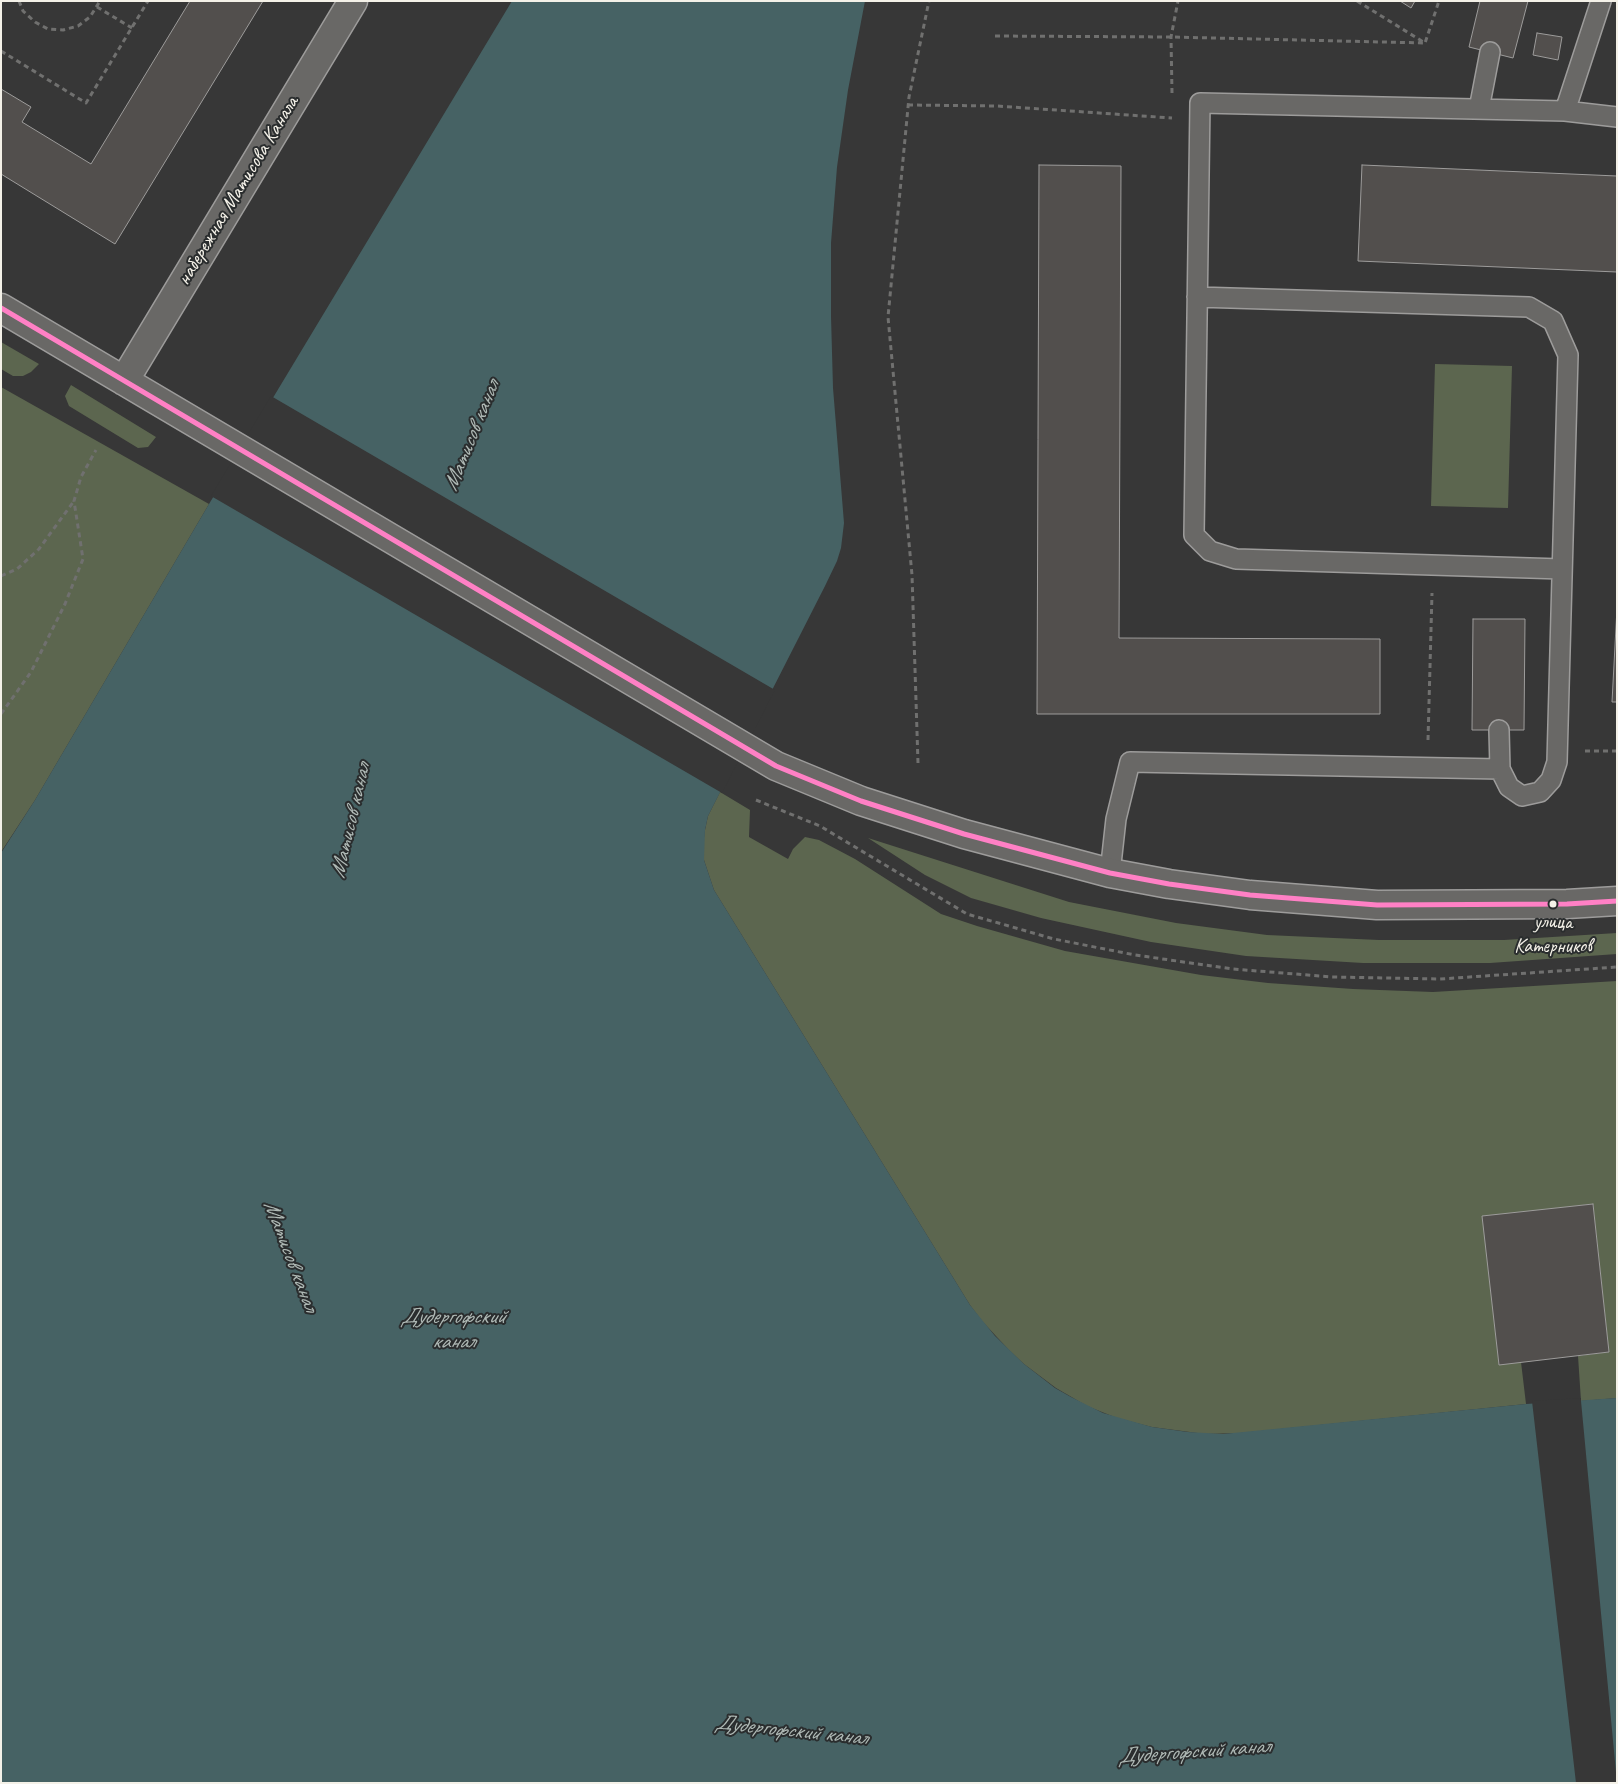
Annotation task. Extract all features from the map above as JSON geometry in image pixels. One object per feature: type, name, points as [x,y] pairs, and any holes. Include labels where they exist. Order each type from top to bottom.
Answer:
[{"type":"street","name":"набережная Матисова Канала","points":[[124,381],[352,1]]},
{"type":"street","points":[[1,308],[776,766],[861,801],[973,837],[1110,873],[1169,884],[1250,895],[1377,905],[1567,904],[1617,901]]},
{"type":"lane","points":[[1565,111],[1601,1]]},
{"type":"lane","points":[[1479,109],[1490,52]]},
{"type":"lane","points":[[1562,569],[1236,559],[1210,550],[1194,535],[1200,103],[1565,111],[1617,118]]},
{"type":"lane","points":[[1197,298],[1529,307],[1552,322],[1568,354],[1557,762],[1551,780],[1540,792],[1522,796],[1508,787],[1500,769],[1499,730]]},
{"type":"lane","points":[[1110,873],[1116,819],[1130,762],[1500,769]]},
{"type":"path","points":[[19,1],[23,12],[34,22],[48,29],[63,30],[78,26],[90,17],[100,1]]},
{"type":"path","points":[[1,51],[86,103],[148,1]]},
{"type":"path","points":[[918,763],[912,575],[888,317],[908,105],[930,1]]},
{"type":"path","points":[[1173,100],[1171,37],[1178,1]]},
{"type":"path","points":[[1356,1],[1424,43]]},
{"type":"path","points":[[1424,43],[1439,1]]},
{"type":"path","points":[[97,7],[132,28]]},
{"type":"path","points":[[995,36],[1171,37],[1424,43]]},
{"type":"path","points":[[908,105],[997,106],[1173,118],[1173,109]]},
{"type":"path","points":[[1,576],[17,569],[39,549],[74,501],[81,477],[96,450]]},
{"type":"path","points":[[1,714],[31,672],[65,604],[83,559],[74,501]]},
{"type":"path","points":[[1428,744],[1432,592]]},
{"type":"path","points":[[756,800],[820,826],[967,914],[1054,939],[1135,955],[1232,969],[1332,977],[1440,979],[1617,967]]},
{"type":"green space","points":[[1,342],[39,364],[31,372],[23,376],[13,376],[1,369]]},
{"type":"green space","points":[[1435,364],[1512,366],[1508,508],[1431,506]]},
{"type":"green space","points":[[71,385],[156,437],[148,447],[138,448],[69,406],[65,396]]},
{"type":"green space","points":[[1,387],[209,504],[35,800],[1,852]]},
{"type":"green space","points":[[720,792],[750,810],[749,837],[788,859],[793,849],[805,837],[819,840],[855,859],[941,914],[1065,951],[1201,975],[1268,983],[1353,989],[1433,992],[1617,981],[1617,1398],[1581,1401],[1578,1356],[1609,1352],[1593,1204],[1483,1217],[1499,1364],[1521,1362],[1526,1404],[1241,1433],[1205,1434],[1152,1427],[1117,1418],[1087,1406],[1056,1388],[1009,1350],[970,1305],[714,890],[704,860],[703,845],[708,816]]},
{"type":"green space","points":[[868,838],[1069,902],[1176,923],[1267,935],[1379,940],[1504,940],[1617,933],[1617,954],[1490,963],[1363,963],[1246,956],[1151,942],[1041,918],[971,898],[925,875]]},
{"type":"water","name":"Дудергофский канал","points":[[512,1],[865,1],[848,90],[837,167],[831,243],[833,388],[844,523],[841,548],[825,586],[708,816],[705,830],[704,860],[714,890],[970,1305],[995,1336],[1024,1364],[1055,1388],[1103,1413],[1152,1427],[1223,1434],[1526,1404],[1617,1398],[1617,1783],[1,1783],[1,853],[35,800],[209,504]]},
{"type":"pier","points":[[271,396],[775,690],[722,793],[211,496]]},
{"type":"pier","points":[[1581,1398],[1617,1783],[1576,1783],[1532,1401]]},
{"type":"building","points":[[190,1],[263,1],[115,244],[1,174],[1,89],[31,107],[22,122],[91,164]]},
{"type":"building","points":[[1400,1],[1415,1],[1411,8]]},
{"type":"building","points":[[1480,1],[1528,1],[1513,58],[1469,47]]},
{"type":"building","points":[[1537,33],[1562,37],[1558,60],[1533,55]]},
{"type":"building","points":[[1039,165],[1121,166],[1119,638],[1380,639],[1380,714],[1037,714]]},
{"type":"building","points":[[1362,165],[1617,176],[1617,272],[1358,261]]},
{"type":"building","points":[[1617,608],[1617,702],[1612,702]]},
{"type":"building","points":[[1473,619],[1525,619],[1524,730],[1472,730]]},
{"type":"building","points":[[1593,1204],[1609,1352],[1499,1365],[1482,1216]]},
{"type":"transit line","points":[[1,308],[776,766],[861,801],[964,834],[1110,873],[1169,884],[1250,895],[1377,905],[1567,904],[1617,901]]},
{"type":"place","name":"улица Катерников","points":[[1553,904]]},
{"type":"water label","name":"Матисов канал","points":[[472,436]]},
{"type":"water label","name":"Матисов канал","points":[[351,821]]},
{"type":"water label","name":"Матисов канал","points":[[290,1256]]}]
